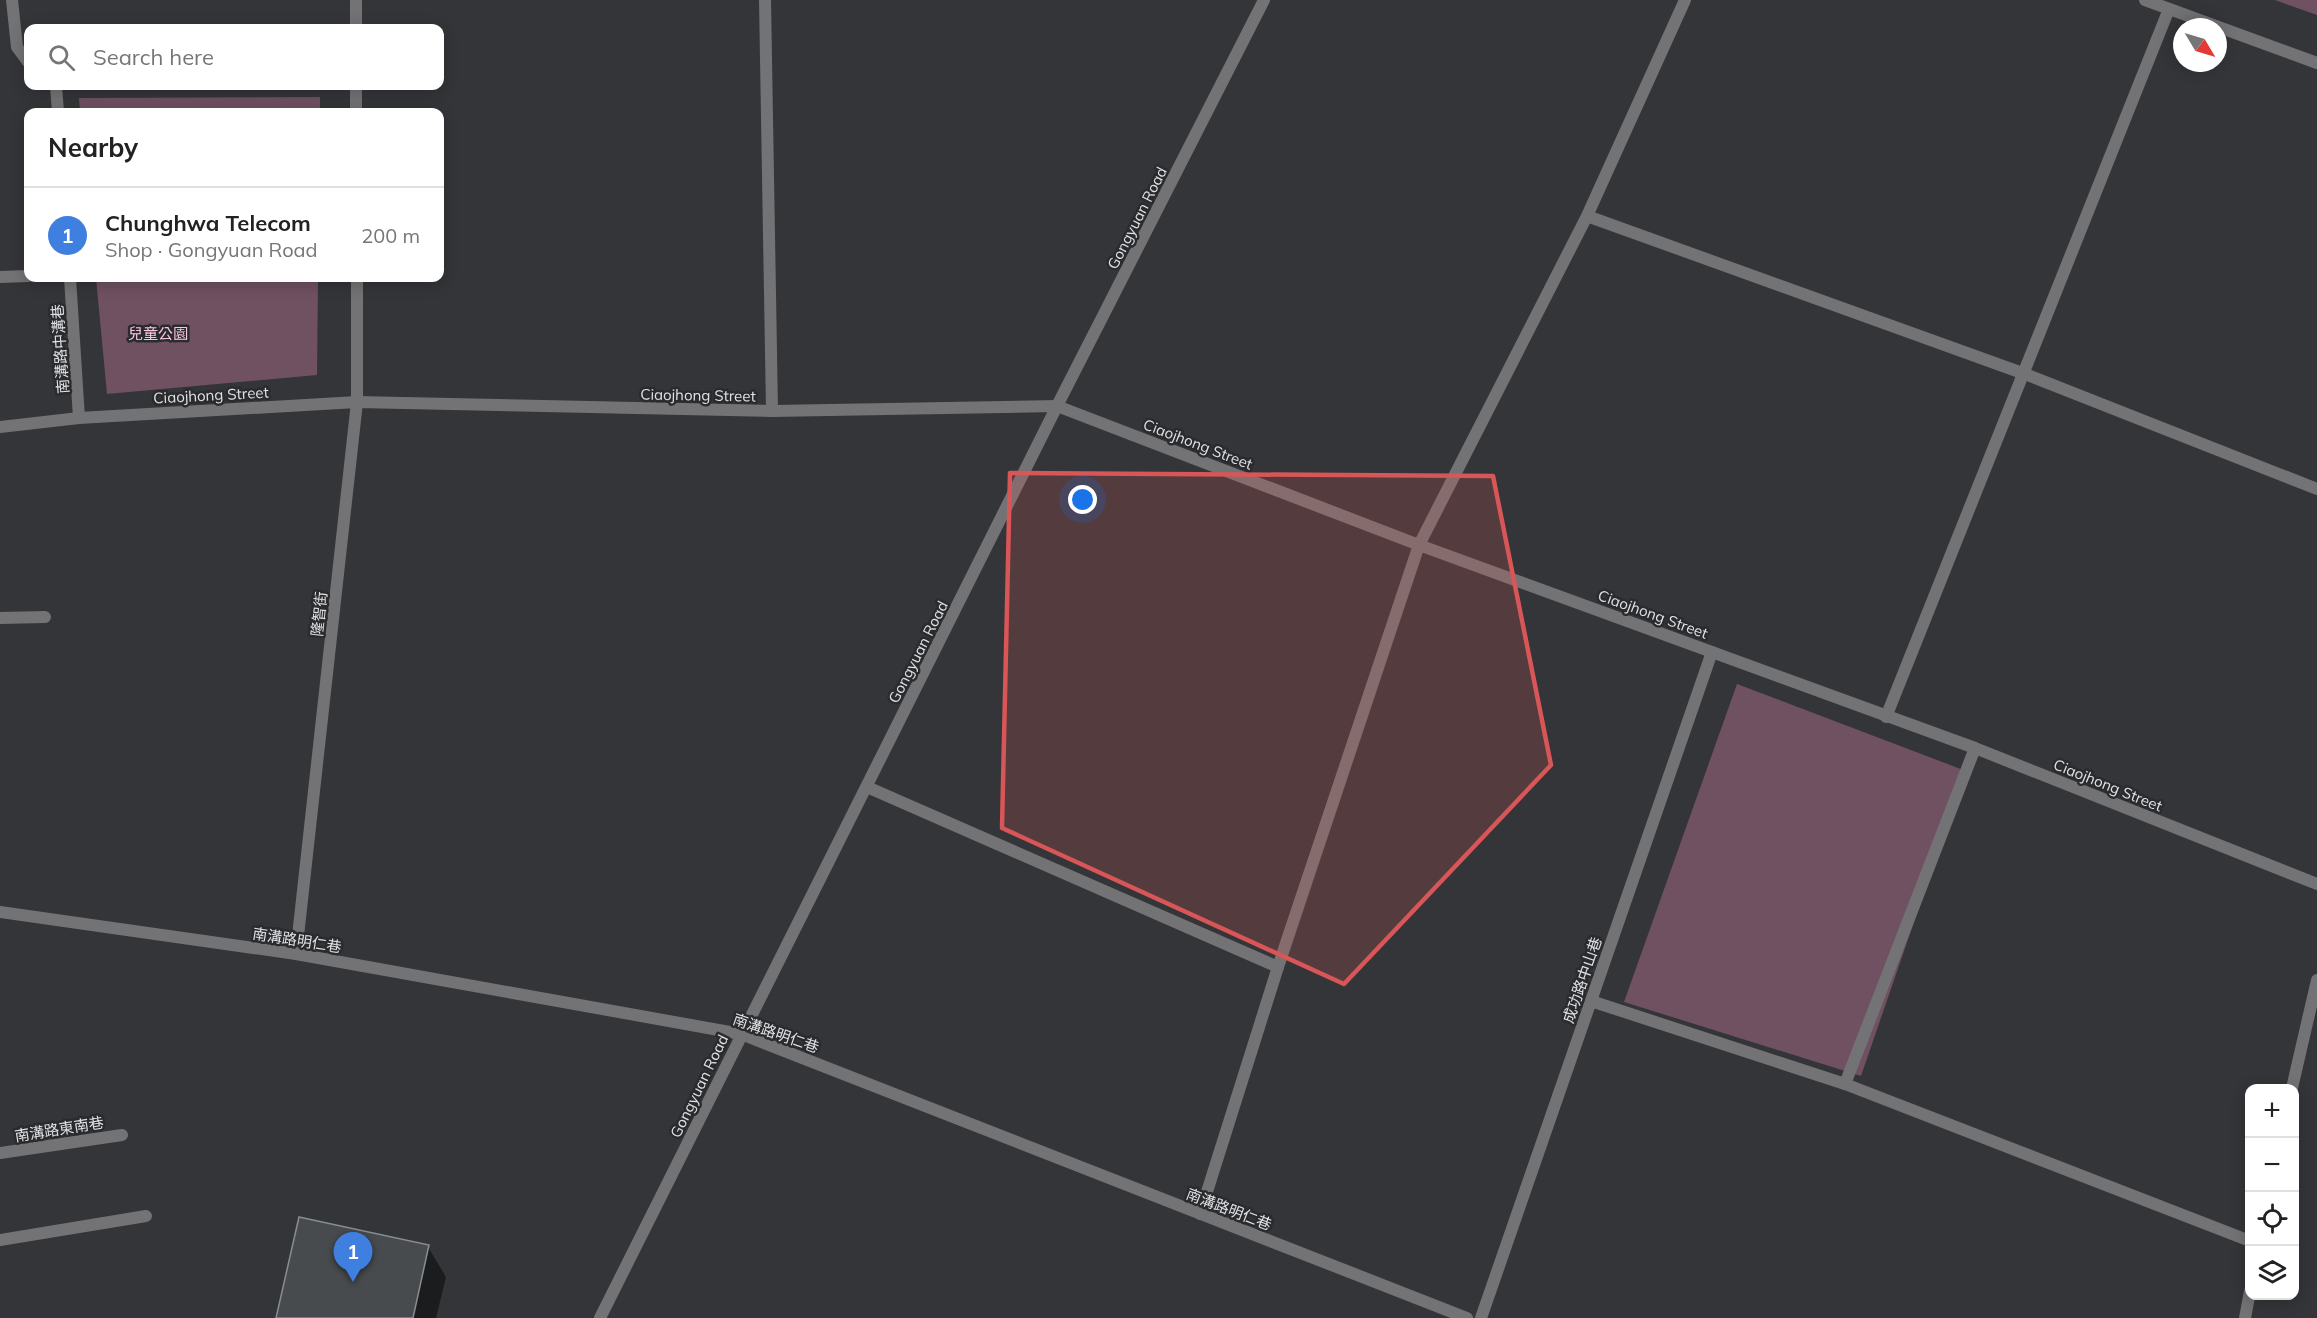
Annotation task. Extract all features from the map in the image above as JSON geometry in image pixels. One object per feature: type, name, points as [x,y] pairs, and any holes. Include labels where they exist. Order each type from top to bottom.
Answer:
[{"type":"street","points":[[12,0],[16,47],[24,57]]},
{"type":"street","points":[[356,0],[356,24]]},
{"type":"street","points":[[765,0],[772,411]]},
{"type":"street","name":"Gongyuan Road","points":[[600,1318],[741,1034],[1264,0]]},
{"type":"street","points":[[1200,1214],[1278,967],[1419,545],[1587,216],[1685,0]]},
{"type":"street","points":[[2145,0],[2317,63]]},
{"type":"street","points":[[1886,717],[2169,9]]},
{"type":"street","points":[[56,90],[58,108]]},
{"type":"street","points":[[356,90],[356,108]]},
{"type":"street","points":[[1587,216],[2025,374],[2317,489]]},
{"type":"street","points":[[0,277],[24,276]]},
{"type":"street","name":"南溝路中溝巷","points":[[70,282],[79,418]]},
{"type":"street","name":"隆智街","points":[[296,954],[357,402],[357,282]]},
{"type":"street","name":"Ciaojhong Street","points":[[0,427],[79,418],[357,402],[772,411],[1058,406],[1419,545],[1975,748],[2317,884]]},
{"type":"street","points":[[0,618],[45,617]]},
{"type":"street","name":"成功路中山巷","points":[[1481,1318],[1712,652]]},
{"type":"street","points":[[1845,1084],[1975,748]]},
{"type":"street","points":[[867,787],[1278,967]]},
{"type":"street","name":"南溝路明仁巷","points":[[0,912],[296,954],[741,1034],[1467,1318]]},
{"type":"street","points":[[2293,1084],[2317,980]]},
{"type":"street","points":[[1591,1001],[1845,1084],[2245,1239]]},
{"type":"street","name":"南溝路東南巷","points":[[0,1153],[122,1135]]},
{"type":"street","points":[[0,1240],[146,1216]]},
{"type":"street","points":[[2245,1318],[2248,1300]]},
{"type":"highlighted area","points":[[1010,473],[1493,476],[1551,765],[1344,984],[1002,828]]},
{"type":"green space","points":[[2275,0],[2317,0],[2317,15]]},
{"type":"green space","points":[[320,97],[320,108],[80,108],[79,98]]},
{"type":"green space","name":"兒童公園","points":[[96,282],[318,282],[317,375],[107,394]]},
{"type":"green space","points":[[1737,684],[1966,771],[1861,1076],[1624,1002]]},
{"type":"building","points":[[299,1217],[429,1245],[413,1318],[276,1318]]},
{"type":"place","name":"Chunghwa Telecom","points":[[353,1282]]}]
